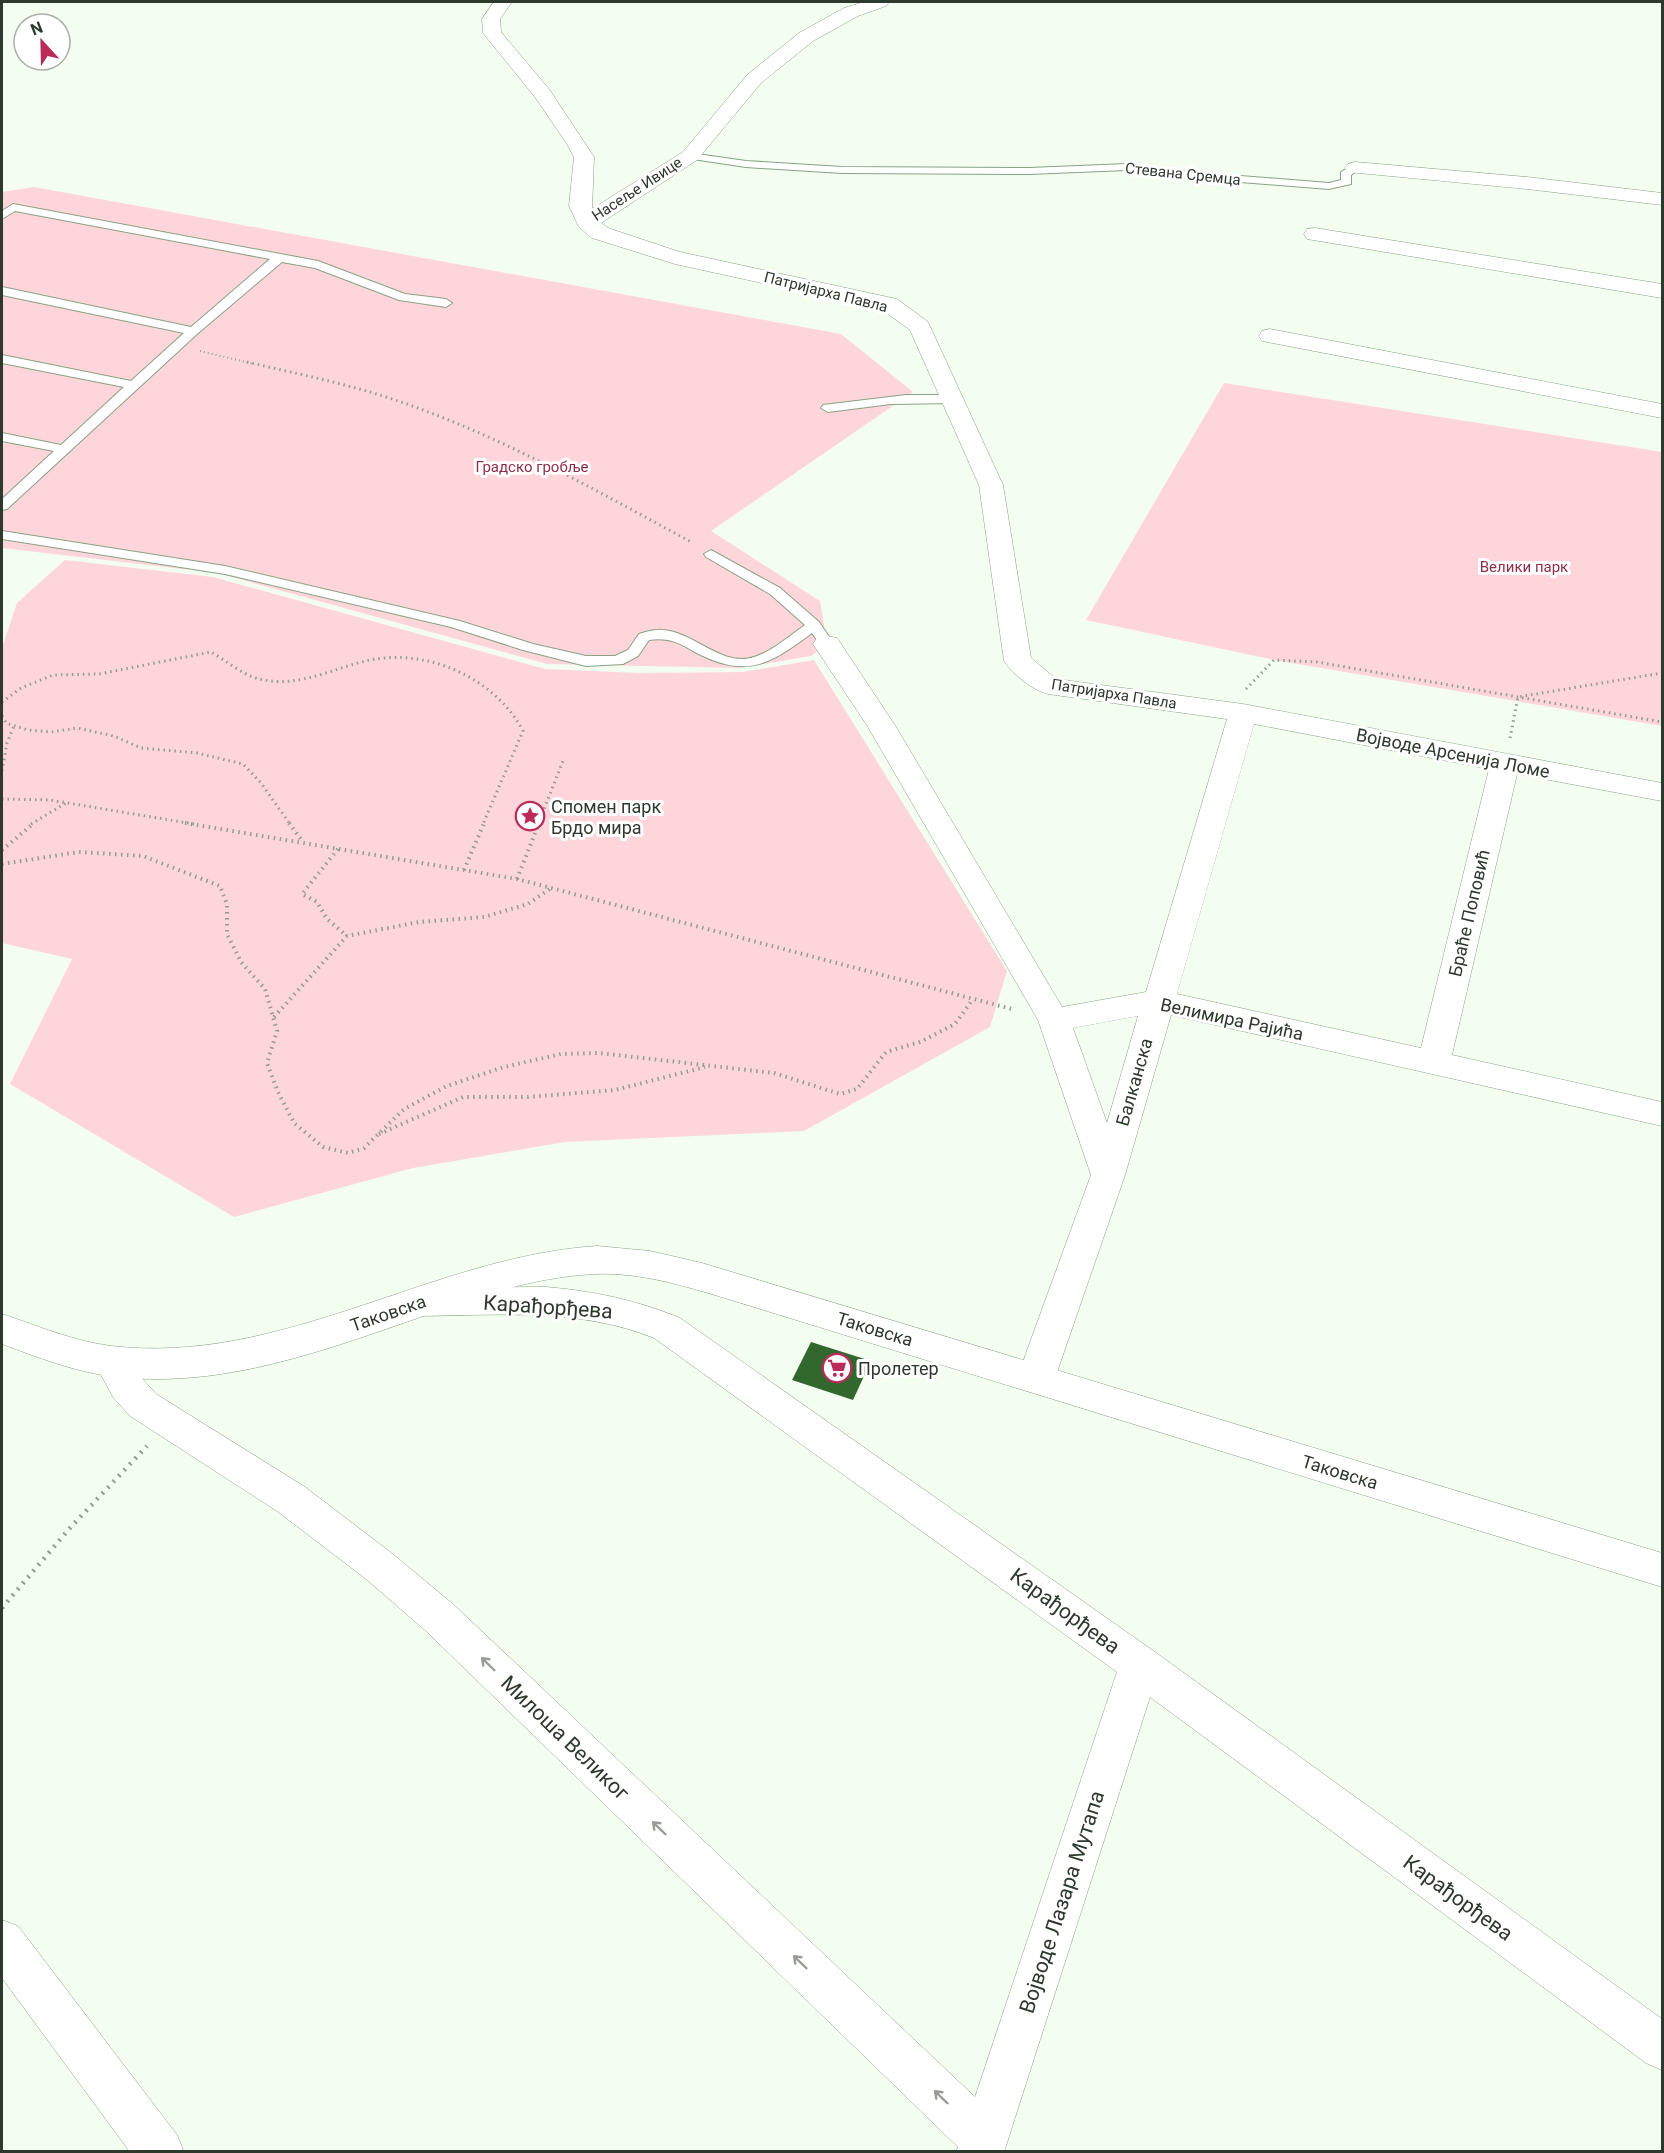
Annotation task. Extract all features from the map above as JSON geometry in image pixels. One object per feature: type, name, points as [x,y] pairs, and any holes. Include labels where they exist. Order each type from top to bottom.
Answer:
[{"type":"street","points":[[503,2],[491,19],[492,33],[542,93],[578,144],[584,157],[580,206],[587,222]]},
{"type":"street","name":"Насеље Ивице","points":[[587,222],[690,156],[754,79],[807,37],[851,12],[880,2]]},
{"type":"street","name":"Стевана Сремца","points":[[1355,168],[1527,183],[1662,200]]},
{"type":"street","name":"Патријарха Павла","points":[[587,222],[600,233],[675,257],[889,304],[920,327],[991,485],[1018,661],[1048,686],[1234,712]]},
{"type":"street","points":[[1315,234],[1662,291]]},
{"type":"street","points":[[1270,336],[1662,411]]},
{"type":"street","points":[[820,634],[882,728],[1054,1020],[1108,1175]]},
{"type":"street","name":"Војводе Арсенија Ломе","points":[[1234,712],[1662,792]]},
{"type":"street","name":"Балканска","points":[[1036,1378],[1108,1175],[1158,1001],[1234,712]]},
{"type":"street","name":"Браће Поповић","points":[[1434,1063],[1505,762]]},
{"type":"street","name":"Велимира Рајића","points":[[1054,1020],[1158,1001],[1662,1114]]},
{"type":"street","name":"Таковска","points":[[2,1329],[70,1354],[112,1362],[151,1366],[223,1360],[304,1341],[505,1274],[572,1261],[626,1262],[698,1276],[1662,1570]]},
{"type":"street","name":"Карађорђева","points":[[421,1302],[512,1302],[592,1306],[650,1319],[667,1328],[1140,1665],[1662,2047]]},
{"type":"street","name":"Милоша Великог","points":[[112,1362],[126,1386],[137,1399],[168,1423],[291,1499],[380,1567],[440,1618],[982,2145]]},
{"type":"street","name":"Војводе Лазара Мутапа","points":[[982,2145],[1140,1665]]},
{"type":"street","points":[[2,1942],[160,2151]]},
{"type":"lane","name":"Стевана Сремца","points":[[690,156],[746,164],[842,170],[1029,171],[1127,167],[1177,174],[1329,186],[1347,182],[1345,174],[1355,168]]},
{"type":"lane","points":[[2,216],[13,207],[318,265],[403,297],[446,303]]},
{"type":"lane","points":[[2,506],[176,346],[279,258]]},
{"type":"lane","points":[[2,291],[193,331]]},
{"type":"lane","points":[[2,359],[133,385]]},
{"type":"lane","points":[[828,408],[873,401],[954,399]]},
{"type":"lane","points":[[2,437],[63,449]]},
{"type":"lane","points":[[2,535],[225,570],[455,624],[528,647],[586,661],[618,661],[633,653],[644,637],[662,634],[688,641],[727,663],[750,663],[820,634],[775,591],[711,554]]},
{"type":"path","points":[[176,346],[351,386],[399,401],[479,433],[603,493],[711,554]]},
{"type":"path","points":[[2,702],[21,688],[53,675],[99,674],[211,652],[258,679],[299,682],[384,658],[410,659],[454,669],[484,685],[515,716],[523,731],[464,870]]},
{"type":"path","points":[[1234,712],[1274,660],[1317,662],[1662,722]]},
{"type":"path","points":[[1518,697],[1662,673]]},
{"type":"path","points":[[1505,762],[1518,697]]},
{"type":"path","points":[[2,716],[6,723],[28,730],[51,732],[77,728],[114,736],[141,748],[197,753],[243,765],[261,783],[303,843]]},
{"type":"path","points":[[2,771],[7,743],[14,726]]},
{"type":"path","points":[[517,879],[562,761]]},
{"type":"path","points":[[2,799],[66,802],[517,879],[1054,1020]]},
{"type":"path","points":[[2,850],[24,829],[66,802]]},
{"type":"path","points":[[338,849],[302,894],[317,902],[327,919],[347,936]]},
{"type":"path","points":[[2,864],[79,852],[143,856],[220,886],[227,904],[227,934],[241,962],[265,989],[277,1031],[267,1063],[278,1092],[294,1123],[323,1147],[348,1153],[364,1148],[404,1109],[447,1086],[504,1067],[561,1054],[599,1053],[774,1073],[840,1094],[857,1089],[885,1052],[920,1042],[955,1024],[973,999]]},
{"type":"path","points":[[273,1017],[347,936],[419,922],[484,917],[528,904],[551,888]]},
{"type":"path","points":[[376,1136],[463,1097],[528,1097],[615,1090],[710,1065]]},
{"type":"path","points":[[2,1608],[69,1529],[168,1423]]},
{"type":"green space","name":"Градско гробље","points":[[34,187],[841,334],[913,392],[711,531],[820,601],[827,644],[811,656],[739,668],[547,664],[217,573],[2,548],[2,192]]},
{"type":"green space","name":"Велики парк","points":[[1224,383],[1662,452],[1662,726],[1274,660],[1086,620]]},
{"type":"green space","name":"Спомен парк Брдо мира","points":[[65,560],[213,577],[545,669],[639,673],[743,672],[814,660],[1007,971],[990,1027],[804,1131],[565,1142],[413,1168],[234,1217],[10,1084],[72,959],[2,943],[2,648],[17,603]]},
{"type":"building","points":[[811,1342],[871,1361],[853,1400],[792,1380]]},
{"type":"place","name":"Спомен парк Брдо мира","points":[[530,816]]},
{"type":"place","name":"Пролетер","points":[[837,1368]]}]
